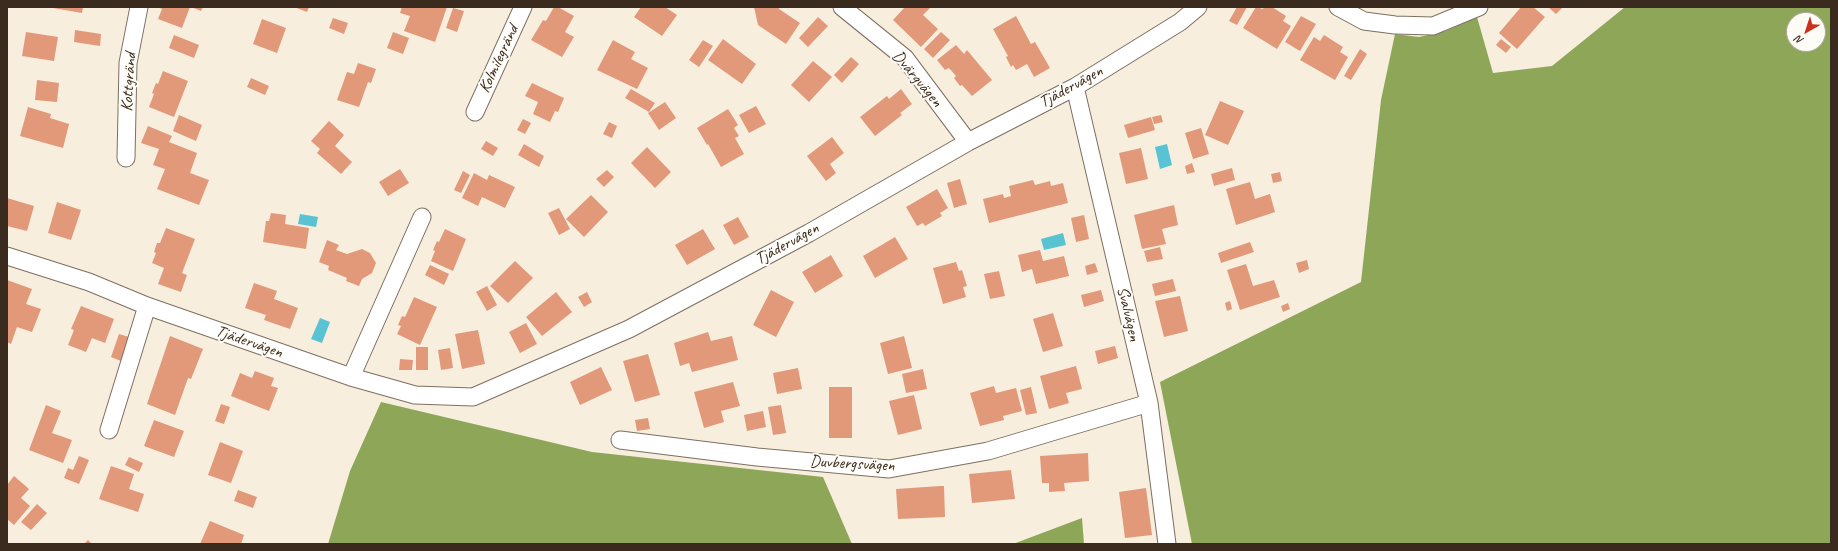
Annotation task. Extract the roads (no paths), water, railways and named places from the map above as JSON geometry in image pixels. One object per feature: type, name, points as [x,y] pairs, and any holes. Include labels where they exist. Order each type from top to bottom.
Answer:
[{"type":"street","name":"Kottgränd","points":[[126,158],[128,63],[139,7]]},
{"type":"street","name":"Kolmilegränd","points":[[475,112],[523,7]]},
{"type":"street","name":"Dvärgvägen","points":[[842,7],[905,58],[968,142]]},
{"type":"street","name":"Tjädervägen","points":[[7,256],[89,282],[147,306],[351,377],[415,395],[473,398],[630,329],[809,233],[968,142],[1075,87],[1180,22],[1198,7]]},
{"type":"street","points":[[1338,7],[1364,21],[1395,25],[1433,26],[1479,7]]},
{"type":"street","name":"Svalvägen","points":[[1075,87],[1148,403],[1167,544]]},
{"type":"street","points":[[351,377],[422,217]]},
{"type":"street","points":[[109,430],[147,306]]},
{"type":"street","name":"Duvbergsvägen","points":[[620,440],[757,457],[889,469],[988,452],[1148,403]]},
{"type":"water","points":[[1167,144],[1172,165],[1160,169],[1155,147]]},
{"type":"water","points":[[300,214],[318,217],[316,227],[298,224]]},
{"type":"water","points":[[1063,233],[1066,245],[1044,250],[1041,239]]},
{"type":"water","points":[[320,318],[330,322],[322,343],[311,339]]}]
